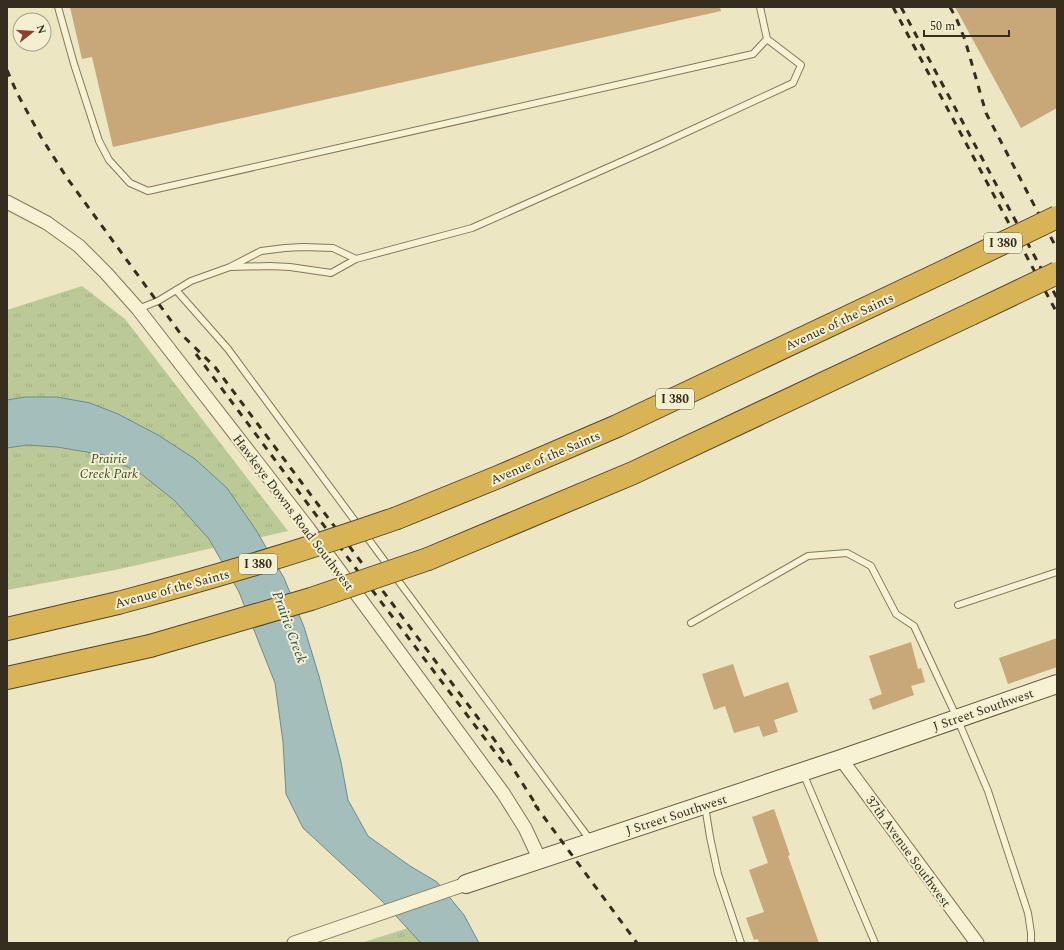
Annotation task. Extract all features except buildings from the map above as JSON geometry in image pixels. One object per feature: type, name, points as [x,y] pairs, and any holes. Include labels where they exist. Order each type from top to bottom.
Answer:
[{"type":"highway","name":"Avenue of the Saints","points":[[7,629],[118,603],[294,553],[397,518],[617,426],[1057,217]]},
{"type":"highway","points":[[7,678],[150,646],[311,599],[428,559],[633,473],[1057,273]]},
{"type":"street","name":"Hawkeye Downs Road Southwest","points":[[7,202],[47,224],[79,246],[106,273],[138,309],[308,528],[503,793],[525,828],[540,860]]},
{"type":"street","name":"J Street Southwest","points":[[294,943],[841,759],[1057,684]]},
{"type":"street","name":"37th Avenue Southwest","points":[[841,759],[977,943]]},
{"type":"lane","points":[[58,7],[74,64],[99,141],[109,160],[130,183],[148,191],[753,54],[767,40]]},
{"type":"lane","points":[[230,267],[290,267],[331,273],[356,259],[472,228],[661,144],[793,82],[801,65],[767,40],[760,7]]},
{"type":"lane","points":[[138,309],[158,301],[191,282],[230,267],[261,251],[297,247],[333,248],[356,259]]},
{"type":"lane","points":[[176,290],[228,349],[592,842]]},
{"type":"lane","points":[[691,623],[808,556],[847,553],[871,566],[896,614],[914,626],[957,718],[988,791],[1028,912],[1031,943]]},
{"type":"lane","points":[[958,605],[1057,572]]},
{"type":"lane","points":[[802,772],[875,943]]},
{"type":"lane","points":[[704,804],[718,874],[741,943]]},
{"type":"green space","name":"Prairie Creek Park","points":[[82,286],[125,319],[288,531],[115,570],[7,590],[7,310]]},
{"type":"green space","points":[[452,914],[471,943],[361,943]]},
{"type":"water","name":"Prairie Creek","points":[[25,397],[57,397],[90,403],[118,414],[158,435],[195,459],[227,488],[256,530],[284,578],[304,627],[319,676],[341,762],[348,800],[368,836],[410,866],[437,882],[464,915],[479,943],[421,943],[382,901],[303,828],[286,794],[283,742],[275,683],[239,592],[209,539],[175,501],[140,473],[104,455],[57,447],[27,445],[7,448],[7,400]]},
{"type":"railway","points":[[893,7],[1057,313]]},
{"type":"railway","points":[[901,7],[1057,298]]},
{"type":"railway","points":[[950,7],[965,40],[986,113],[1057,249]]},
{"type":"railway","points":[[7,70],[17,93],[41,137],[67,178],[180,333],[215,367],[499,746],[538,808]]},
{"type":"railway","points":[[196,354],[505,765]]},
{"type":"railway","points":[[535,805],[637,943]]}]
